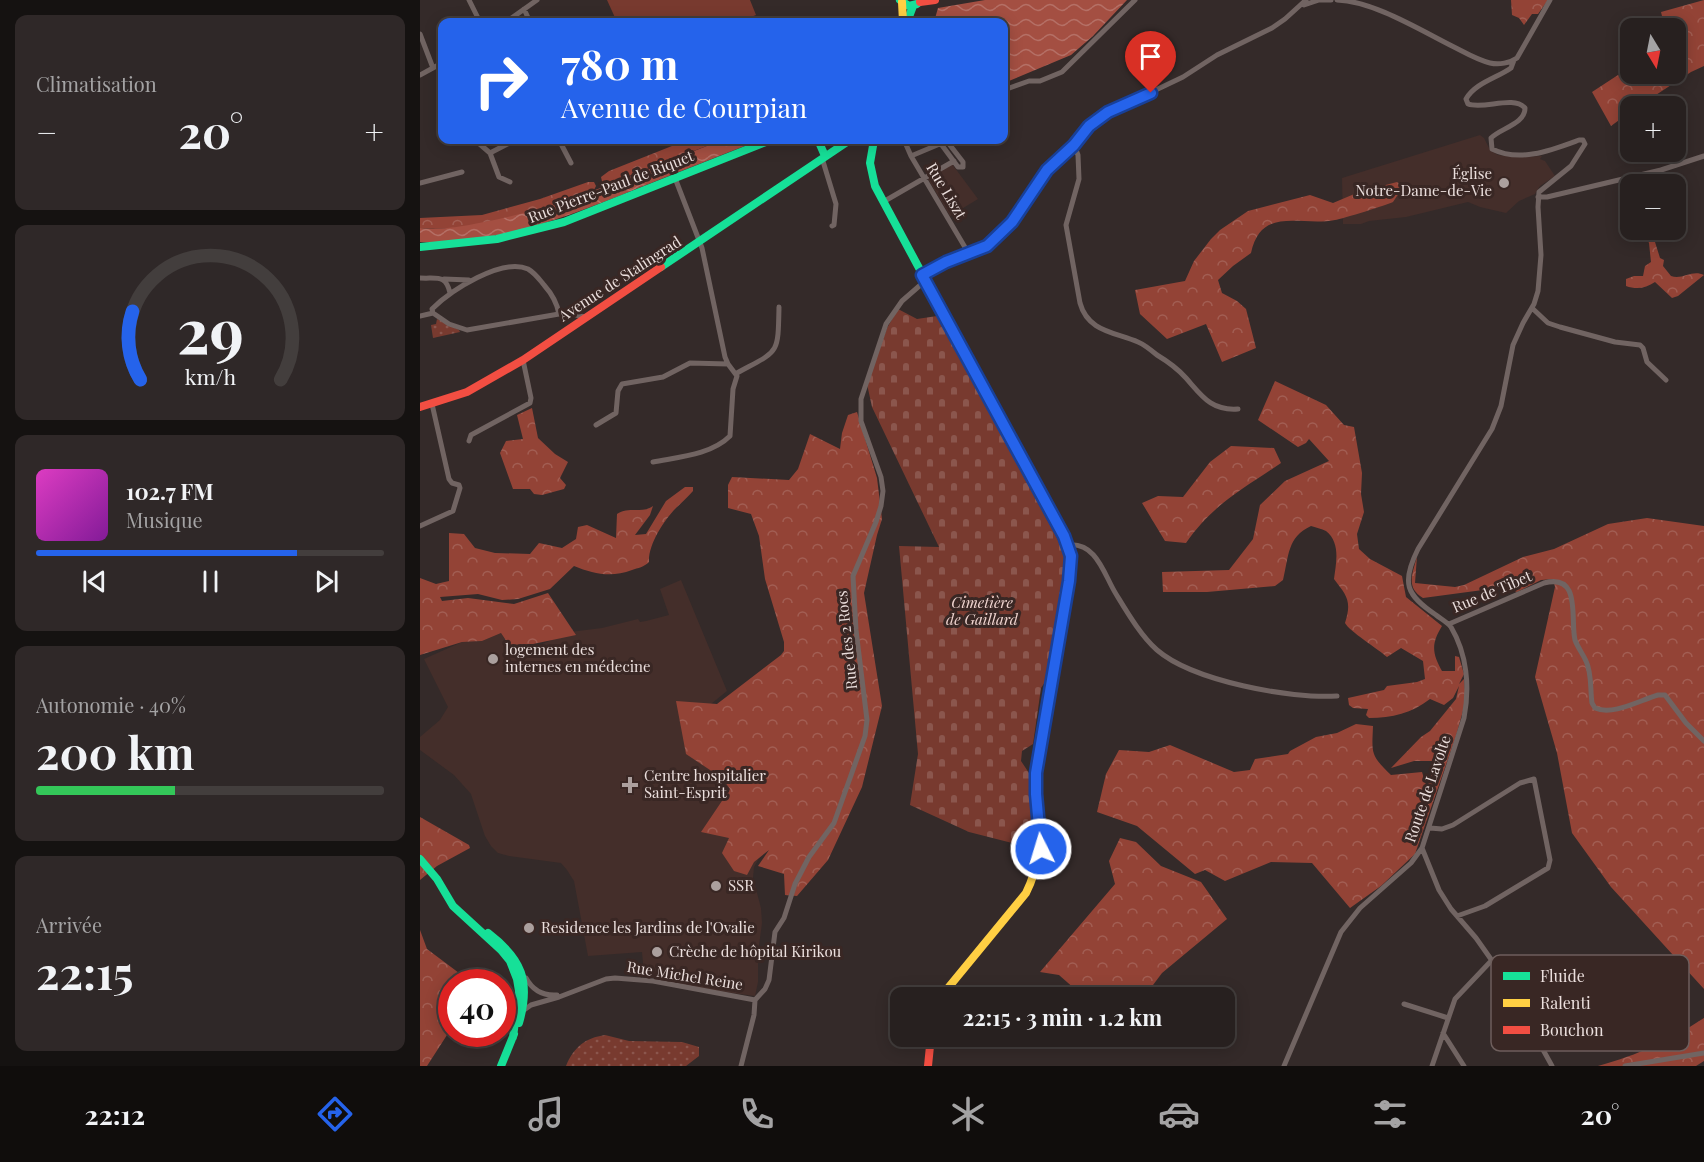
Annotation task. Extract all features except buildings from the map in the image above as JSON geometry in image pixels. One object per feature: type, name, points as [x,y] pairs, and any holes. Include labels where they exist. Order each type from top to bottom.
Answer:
[{"type":"street","points":[[469,0],[478,18]]},
{"type":"street","points":[[512,18],[537,0]]},
{"type":"street","points":[[904,18],[901,1],[918,3],[935,0]]},
{"type":"street","points":[[1008,89],[1029,81],[1040,81],[1062,72],[1135,0]]},
{"type":"street","name":"Rue des 2 Rocs","points":[[755,1000],[765,989],[769,980],[775,932],[784,918],[795,884],[809,857],[834,823],[865,736],[867,720],[856,630],[853,576],[876,522],[883,491],[881,477],[861,421],[861,399],[888,321],[923,278],[946,262],[987,246],[1012,222],[1047,170],[1074,145],[1086,128],[1105,114],[1191,72],[1217,55],[1278,24],[1306,0]]},
{"type":"street","points":[[1314,0],[1331,0]]},
{"type":"street","points":[[1301,5],[1319,0]]},
{"type":"street","points":[[1337,0],[1349,0],[1373,8],[1486,62],[1493,64],[1515,59]]},
{"type":"street","points":[[1449,624],[1423,607],[1411,594],[1408,586],[1411,566],[1418,549],[1494,424],[1504,396],[1514,345],[1523,322],[1536,299],[1540,276],[1541,245],[1538,197],[1541,189],[1571,166],[1585,142],[1579,140],[1537,154],[1514,154],[1492,149],[1491,138],[1522,118],[1525,113],[1524,106],[1512,103],[1474,106],[1468,104],[1466,99],[1470,93],[1511,68],[1550,0]]},
{"type":"street","points":[[908,18],[918,3]]},
{"type":"street","points":[[524,9],[528,18]]},
{"type":"street","points":[[420,34],[433,68]]},
{"type":"street","points":[[420,75],[438,67]]},
{"type":"street","points":[[480,144],[490,153],[498,177],[510,182]]},
{"type":"street","points":[[490,153],[507,144]]},
{"type":"street","points":[[561,144],[570,163]]},
{"type":"street","name":"Rue Pierre-Paul de Riquet","points":[[420,247],[469,243],[528,232],[564,222],[761,144]]},
{"type":"street","points":[[819,144],[836,204],[832,226]]},
{"type":"street","name":"Avenue de Stalingrad","points":[[420,407],[467,392],[523,360],[784,186],[840,144]]},
{"type":"street","name":"Avenue de Stalingrad","points":[[823,157],[844,144]]},
{"type":"street","points":[[869,144],[872,181],[1029,470],[1068,545],[1071,556],[1069,581],[1036,773],[1041,849],[1036,876],[1026,893],[949,987]]},
{"type":"street","points":[[870,158],[873,144]]},
{"type":"street","name":"Rue Liszt","points":[[906,144],[969,254]]},
{"type":"street","points":[[911,156],[937,144]]},
{"type":"street","points":[[946,144],[958,167],[963,167],[963,162],[947,144]]},
{"type":"street","points":[[1074,145],[1077,151],[1079,179],[1066,225],[1084,315],[1097,327],[1140,343],[1177,369],[1214,406],[1222,409],[1238,409]]},
{"type":"street","points":[[1538,197],[1592,188],[1704,156]]},
{"type":"street","points":[[883,202],[954,161]]},
{"type":"street","points":[[420,183],[462,172]]},
{"type":"street","points":[[675,178],[700,242],[728,364],[737,373]]},
{"type":"street","points":[[433,313],[432,309],[469,280],[492,272],[519,267],[537,276],[556,301],[562,314],[572,317],[577,322]]},
{"type":"street","points":[[420,278],[469,280]]},
{"type":"street","points":[[444,279],[448,283],[450,293]]},
{"type":"street","points":[[653,462],[711,449],[730,436],[733,389],[737,373],[768,357],[776,348],[779,307]]},
{"type":"street","points":[[1532,308],[1548,322],[1563,329],[1615,342],[1640,345],[1645,351],[1647,362],[1666,380]]},
{"type":"street","points":[[420,316],[433,313],[449,324],[467,330],[562,314],[585,317]]},
{"type":"street","points":[[469,441],[471,435],[530,403],[523,360]]},
{"type":"street","points":[[596,425],[616,413],[618,391],[622,384],[663,377],[690,363],[728,364]]},
{"type":"street","points":[[420,526],[453,512],[460,488],[448,479],[432,404]]},
{"type":"street","points":[[1068,545],[1082,547],[1096,558],[1116,595],[1139,629],[1157,650],[1177,663],[1200,673],[1269,692],[1337,696]]},
{"type":"street","name":"Rue de Tibet","points":[[1449,624],[1544,583],[1553,581],[1563,583],[1572,598],[1575,639],[1587,662],[1592,703],[1595,708],[1604,710],[1665,695],[1686,723],[1704,741]]},
{"type":"street","name":"Route de Lavolte","points":[[1284,1066],[1341,932],[1360,908],[1416,857],[1430,828],[1464,718],[1468,697],[1464,660],[1449,624]]},
{"type":"street","points":[[1430,828],[1447,828],[1520,783],[1534,779],[1550,860],[1548,868],[1485,906],[1457,916]]},
{"type":"street","points":[[1422,848],[1435,883],[1457,916],[1491,959]]},
{"type":"street","points":[[1416,857],[1421,857],[1428,863]]},
{"type":"street","points":[[420,859],[437,879],[453,906],[510,961],[518,979],[523,1001]]},
{"type":"street","points":[[464,917],[508,949],[531,987],[543,995]]},
{"type":"street","points":[[1432,1066],[1455,999],[1491,961]]},
{"type":"street","points":[[501,1066],[523,1001],[525,983],[520,968]]},
{"type":"street","name":"Rue Michel Reine","points":[[523,1001],[538,1002],[606,979],[629,978],[755,1000]]},
{"type":"street","name":"Rue Michel Reine","points":[[523,1001],[543,995],[561,995],[576,991]]},
{"type":"street","points":[[741,1066],[754,1015],[755,1000]]},
{"type":"street","name":"Rue Michel Reine","points":[[523,1001],[538,1002]]},
{"type":"street","points":[[1404,1004],[1448,1018]]},
{"type":"street","points":[[1443,1033],[1464,1066]]},
{"type":"street","points":[[928,1066],[930,1047]]},
{"type":"street","points":[[1544,1051],[1552,1066]]},
{"type":"street","points":[[1625,1066],[1704,1053]]},
{"type":"shaded area","points":[[1480,135],[1490,150],[1498,155],[1542,156],[1540,159],[1545,161],[1555,176],[1540,186],[1535,194],[1519,201],[1506,213],[1468,202],[1406,217],[1361,224],[1343,224],[1342,178]]},
{"type":"shaded area","points":[[952,164],[978,199],[950,216],[928,179]]},
{"type":"shaded area","name":"Centre hospitalier Saint-Esprit","points":[[681,580],[727,691],[706,708],[798,775],[785,832],[759,858],[754,867],[753,878],[761,908],[762,923],[755,996],[709,990],[644,975],[642,952],[588,956],[574,881],[567,870],[561,863],[498,853],[485,836],[471,794],[454,775],[420,750],[420,737],[440,720],[448,707],[424,659],[462,642],[482,641],[501,633],[515,656],[570,632],[602,628],[638,619],[640,622],[646,621],[669,615],[660,589]]},
{"type":"green space","points":[[607,0],[750,0],[756,15],[748,18],[615,18]]},
{"type":"green space","points":[[1511,0],[1548,0],[1538,14],[1532,14],[1524,25],[1519,18],[1512,15]]},
{"type":"green space","points":[[1704,0],[1704,66],[1686,75],[1686,18],[1662,18],[1661,12]]},
{"type":"green space","points":[[1620,76],[1620,84],[1673,84],[1654,96],[1620,96],[1620,119],[1611,126],[1592,92]]},
{"type":"green space","points":[[677,144],[712,144],[603,186],[601,177],[609,171]]},
{"type":"green space","points":[[588,182],[594,182],[596,186],[594,190],[509,218],[464,227],[420,228],[420,218],[482,215],[540,199]]},
{"type":"green space","points":[[1397,182],[1401,185],[1401,191],[1393,202],[1384,206],[1335,220],[1273,223],[1256,238],[1251,253],[1218,280],[1222,293],[1246,309],[1256,348],[1222,362],[1206,324],[1167,339],[1140,314],[1135,290],[1185,281],[1194,261],[1211,239],[1248,211],[1310,195],[1333,203],[1359,192]]},
{"type":"green space","points":[[1648,240],[1657,240],[1655,242],[1660,258],[1664,260],[1663,266],[1671,276],[1680,277],[1695,273],[1704,275],[1678,296],[1672,298],[1655,282],[1641,288],[1626,286],[1626,279],[1643,276],[1645,266],[1651,262]]},
{"type":"green space","name":"Cimetière de Gaillard","points":[[898,309],[917,319],[937,316],[1057,538],[1066,559],[1047,679],[1041,688],[1033,744],[1022,751],[1021,761],[1031,776],[1034,837],[1032,848],[969,832],[910,805],[918,754],[899,546],[939,547],[872,407],[867,384],[887,328]]},
{"type":"green space","points":[[437,319],[460,332],[433,338],[431,325],[436,324]]},
{"type":"green space","points":[[1275,381],[1326,405],[1344,425],[1354,427],[1362,473],[1361,494],[1364,512],[1357,534],[1359,549],[1370,559],[1402,576],[1406,597],[1442,626],[1434,648],[1442,671],[1455,671],[1455,656],[1459,657],[1464,674],[1459,684],[1464,679],[1466,700],[1456,736],[1415,854],[1381,886],[1350,908],[1312,863],[1271,862],[1225,881],[1205,870],[1195,874],[1137,826],[1097,812],[1106,774],[1119,750],[1149,752],[1170,745],[1234,772],[1250,770],[1255,759],[1288,754],[1316,737],[1337,733],[1356,724],[1373,726],[1374,753],[1379,763],[1391,775],[1422,772],[1427,788],[1436,761],[1414,761],[1391,768],[1421,737],[1430,731],[1456,699],[1459,686],[1453,698],[1444,705],[1430,699],[1416,708],[1394,716],[1369,718],[1366,715],[1368,709],[1353,708],[1349,705],[1348,698],[1384,690],[1387,686],[1425,679],[1423,661],[1401,648],[1387,657],[1352,631],[1345,623],[1348,609],[1347,599],[1334,579],[1336,547],[1326,531],[1311,526],[1297,536],[1290,548],[1283,580],[1275,586],[1207,592],[1163,592],[1162,572],[1229,570],[1253,539],[1260,505],[1285,481],[1329,461],[1309,439],[1298,447],[1258,420]]},
{"type":"green space","points":[[532,408],[538,438],[555,454],[568,462],[560,478],[566,485],[564,489],[542,495],[534,494],[530,489],[513,489],[500,453],[506,441],[523,439],[517,415]]},
{"type":"green space","points":[[857,412],[877,478],[882,519],[864,593],[882,706],[862,787],[828,860],[797,896],[785,895],[784,874],[758,866],[769,850],[754,862],[747,875],[734,871],[722,853],[729,838],[701,832],[730,789],[722,778],[686,754],[676,701],[717,704],[784,651],[784,642],[765,579],[759,536],[751,514],[728,508],[728,485],[732,477],[789,480],[798,469],[810,434],[840,449],[848,415]]},
{"type":"green space","points":[[1231,446],[1274,448],[1281,463],[1218,507],[1196,529],[1186,543],[1165,541],[1142,503],[1158,496],[1183,497],[1210,462]]},
{"type":"green space","points":[[685,487],[693,487],[693,491],[671,513],[662,526],[651,548],[649,562],[643,566],[610,574],[596,573],[574,566],[550,589],[518,599],[502,600],[478,594],[440,597],[442,601],[468,598],[514,604],[548,593],[576,635],[533,644],[509,645],[501,633],[482,641],[462,642],[420,655],[420,578],[436,584],[449,581],[449,533],[464,534],[475,548],[495,553],[530,554],[539,543],[562,548],[576,539],[578,527],[587,525],[616,538],[617,514],[626,510],[653,506],[650,515],[635,535],[646,534],[666,501]]},
{"type":"green space","points":[[1647,518],[1704,526],[1704,989],[1689,973],[1689,955],[1673,955],[1611,887],[1572,833],[1557,753],[1535,677],[1555,587],[1553,579],[1541,580],[1517,592],[1505,587],[1423,598],[1417,594],[1412,584],[1417,556],[1415,583],[1455,587],[1464,585],[1523,557],[1554,549],[1608,524]]},
{"type":"green space","points":[[420,817],[469,845],[470,848],[437,866],[420,880]]},
{"type":"green space","points":[[1120,838],[1136,842],[1161,866],[1201,882],[1227,919],[1162,973],[1152,987],[1073,987],[1059,975],[1040,972],[1115,884],[1109,861]]},
{"type":"green space","points":[[420,930],[427,949],[454,969],[438,969],[439,1047],[427,1066],[420,1066]]},
{"type":"green space","points":[[1704,1018],[1704,1061],[1696,1066],[1598,1066],[1641,1051],[1689,1051],[1689,1027]]},
{"type":"green space","points":[[605,1035],[629,1041],[682,1042],[699,1047],[699,1056],[686,1066],[566,1066],[581,1044]]},
{"type":"water","points":[[985,0],[1127,0],[1093,36],[1071,55],[1008,81],[1008,18],[935,18],[938,8]]},
{"type":"water","points":[[712,144],[750,144],[558,219],[475,239],[420,242],[420,228],[465,226],[541,208],[602,188]]},
{"type":"traffic: fast","points":[[900,0],[909,6],[922,0]]},
{"type":"traffic: fast","points":[[908,18],[913,6]]},
{"type":"traffic: fast","points":[[420,247],[497,239],[564,222],[761,144]]},
{"type":"traffic: fast","points":[[820,144],[825,156]]},
{"type":"traffic: fast","points":[[661,267],[844,144]]},
{"type":"traffic: fast","points":[[873,144],[870,163],[875,186],[1063,536],[1071,556],[1063,616]]},
{"type":"traffic: fast","points":[[420,859],[437,879],[453,906],[501,950],[513,969]]},
{"type":"traffic: fast","points":[[488,933],[509,952],[521,972],[524,995],[519,1023]]},
{"type":"traffic: fast","points":[[516,976],[519,991],[516,1014]]},
{"type":"traffic: fast","points":[[501,1066],[509,1047]]},
{"type":"traffic: slow","points":[[902,2],[903,18]]},
{"type":"traffic: slow","points":[[949,987],[1026,893],[1034,874],[1038,854],[1038,813]]},
{"type":"traffic: jam","points":[[920,2],[935,0]]},
{"type":"traffic: jam","points":[[420,407],[467,392],[523,360],[661,267]]},
{"type":"traffic: jam","points":[[1038,813],[1036,773],[1063,616]]},
{"type":"traffic: jam","points":[[928,1066],[930,1047]]},
{"type":"place","name":"Église Notre-Dame-de-Vie","points":[[1504,183]]},
{"type":"place","name":"logement des internes en médecine","points":[[493,659]]},
{"type":"place","name":"Centre hospitalier Saint-Esprit","points":[[630,785]]},
{"type":"place","name":"SSR","points":[[716,886]]},
{"type":"place","name":"Residence les Jardins de l'Ovalie","points":[[529,928]]},
{"type":"place","name":"Crèche de hôpital Kirikou","points":[[657,952]]},
{"type":"route","points":[[1041,849],[1036,773],[1069,581],[1071,556],[1064,536],[922,275],[946,262],[987,246],[1012,222],[1047,170],[1074,145],[1089,126],[1108,112],[1151,93]]}]
